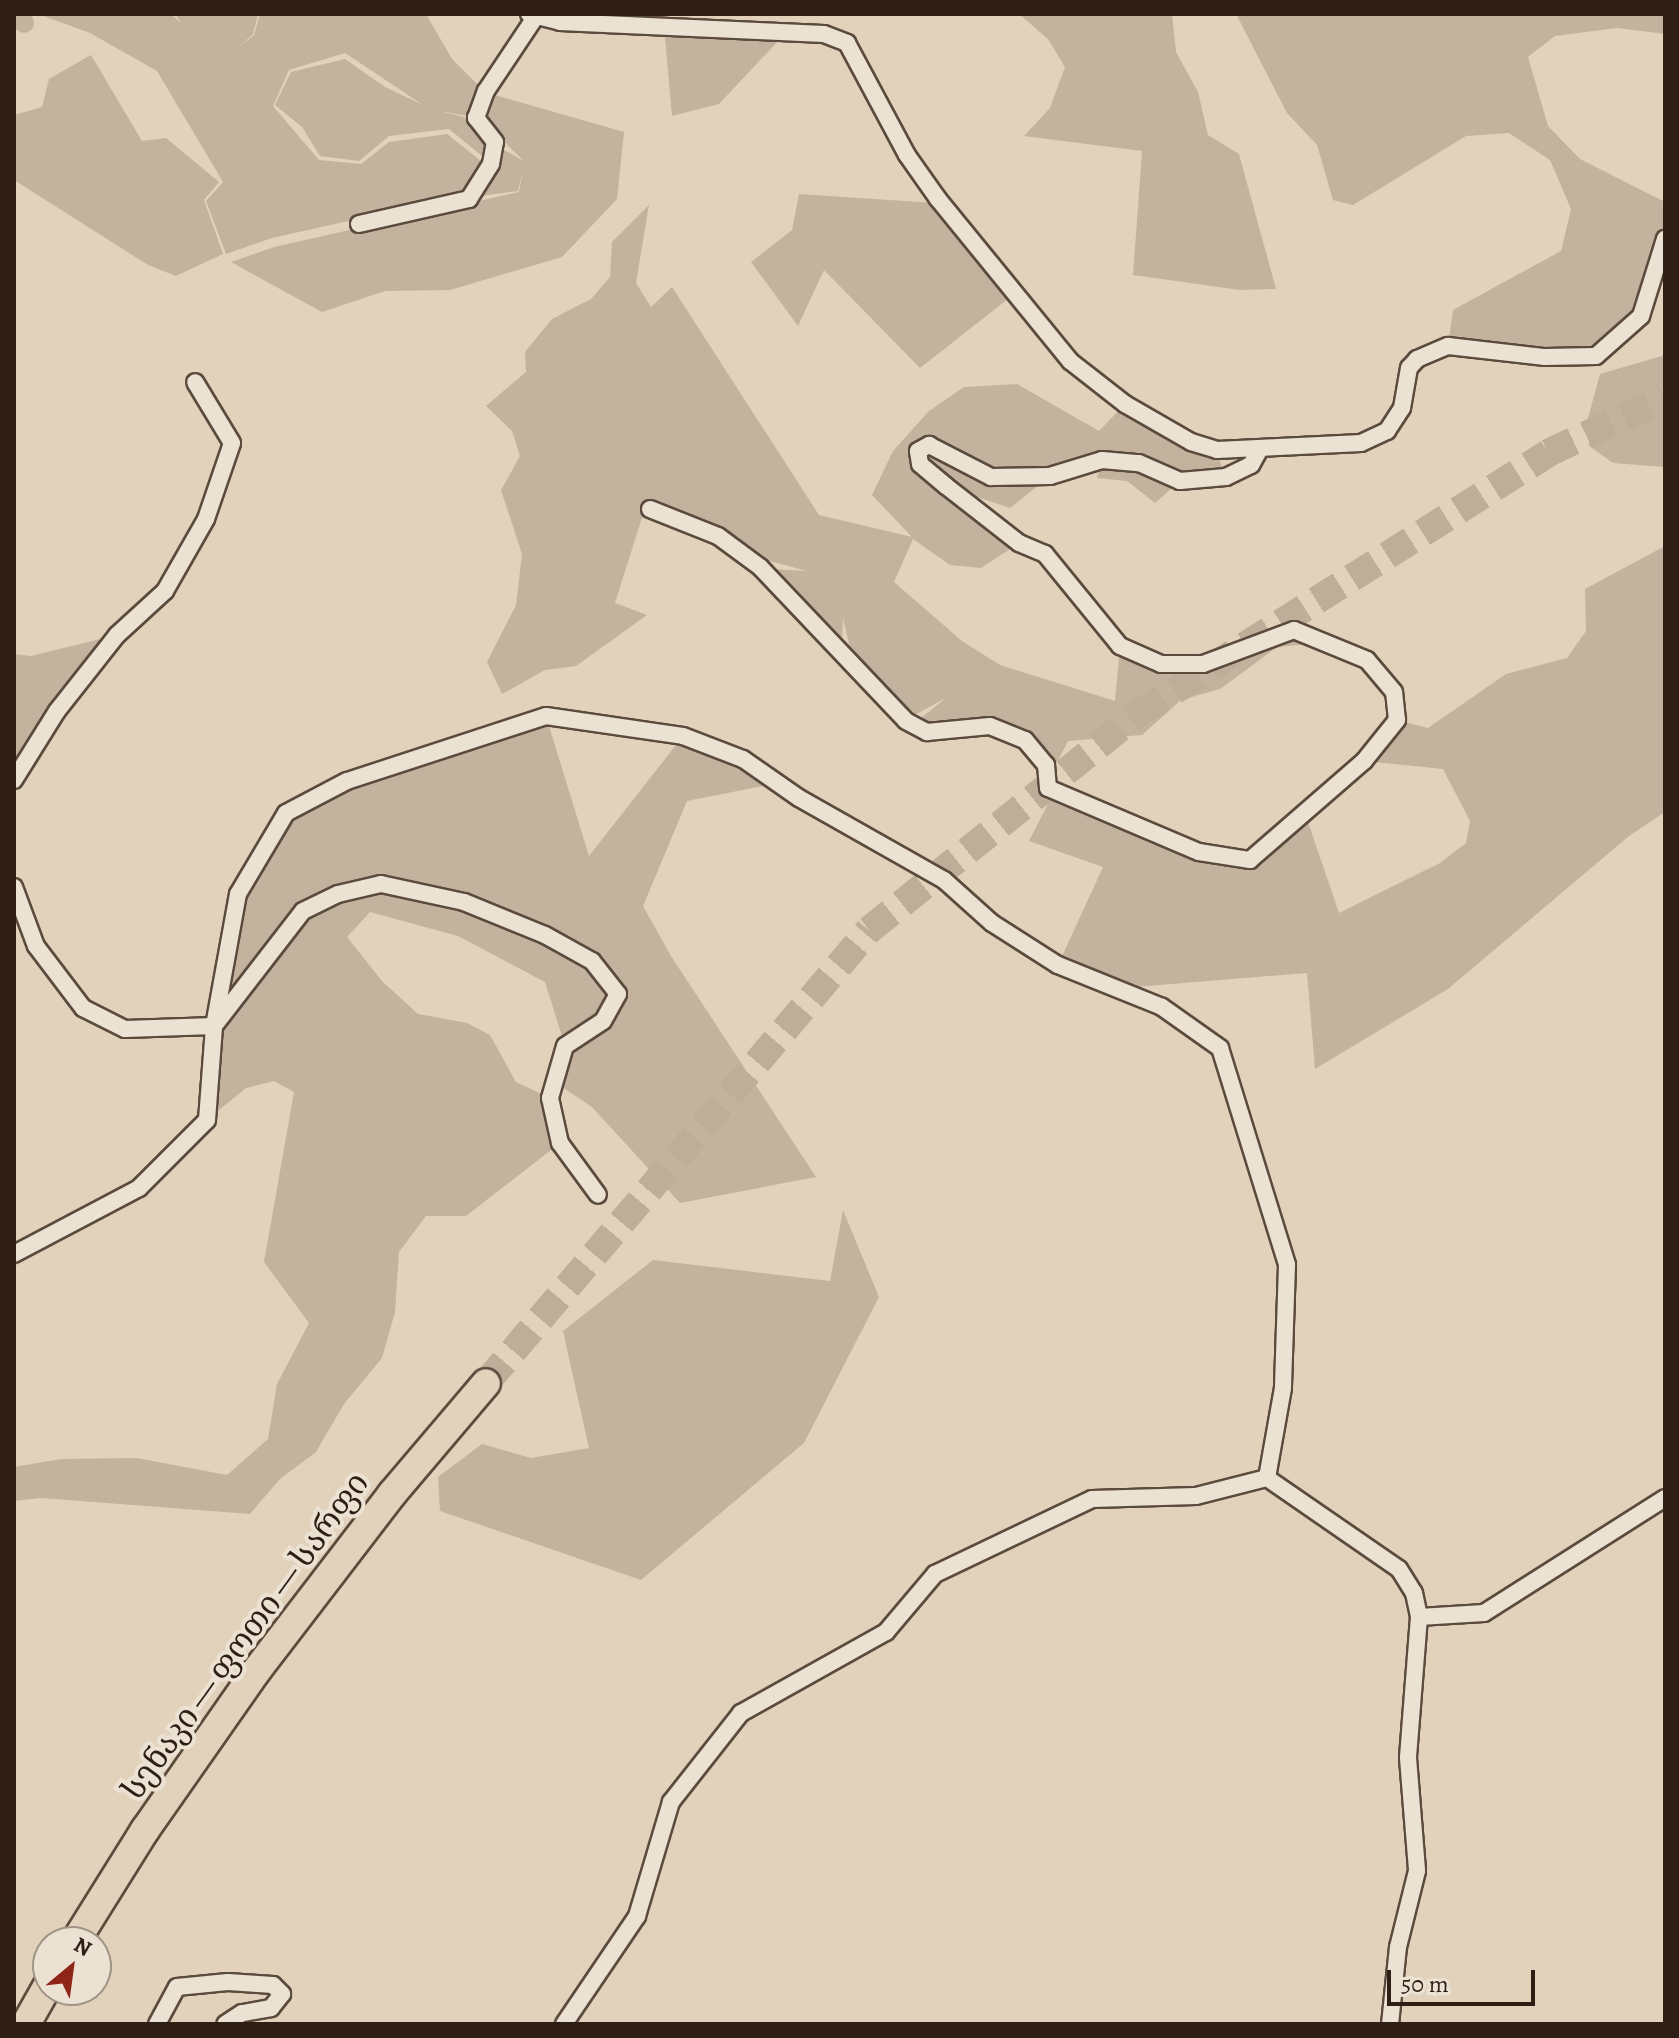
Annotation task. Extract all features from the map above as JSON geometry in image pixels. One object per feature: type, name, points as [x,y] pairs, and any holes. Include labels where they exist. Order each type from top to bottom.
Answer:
[{"type":"highway","name":"სენაკი — ფოთი — სარფი","points":[[85,1926],[145,1830],[257,1670],[392,1494],[486,1383]]},
{"type":"highway","points":[[26,2024],[36,2006]]},
{"type":"street","points":[[359,224],[469,199],[491,164],[495,142],[476,118],[486,91],[531,17],[824,34],[847,43],[907,155],[938,199],[1070,361],[1125,404],[1191,442],[1217,450],[1361,443],[1387,431],[1402,408],[1409,368],[1439,349],[1576,359],[1596,356],[1641,316],[1665,239]]},
{"type":"street","points":[[14,780],[57,711],[117,635],[165,591],[206,519],[232,443],[195,382]]},
{"type":"street","points":[[650,509],[718,536],[760,567],[906,721],[927,732],[990,726],[1025,740],[1046,765],[1048,788],[1199,852],[1250,860],[1364,761],[1397,720],[1394,692],[1367,660],[1294,630],[1203,664],[1161,664],[1120,646],[1045,554],[1019,543],[946,486],[920,464],[918,451],[929,445],[991,477],[1050,476],[1102,460],[1139,463],[1180,481],[1226,477],[1251,465],[1260,449]]},
{"type":"street","points":[[14,1254],[139,1188],[207,1120],[214,1026],[238,894],[286,813],[347,781],[546,716],[683,736],[743,759],[799,798],[944,880],[992,923],[1058,965],[1162,1007],[1220,1048],[1287,1265],[1283,1388],[1267,1478]]},
{"type":"street","points":[[214,1026],[303,911],[338,894],[381,884],[464,902],[545,935],[592,961],[618,994],[603,1021],[565,1046],[550,1098],[560,1143],[598,1195]]},
{"type":"street","points":[[14,887],[36,946],[83,1008],[125,1029],[214,1026]]},
{"type":"street","points":[[564,2024],[637,1916],[671,1802],[741,1713],[886,1632],[935,1574],[1092,1499],[1196,1496],[1267,1478],[1399,1569],[1414,1593],[1419,1617],[1408,1758],[1417,1871],[1398,1947],[1390,2024]]},
{"type":"street","points":[[1419,1617],[1484,1613],[1665,1498]]},
{"type":"street","points":[[157,2024],[177,1987],[273,1985],[282,1994],[271,2008],[242,2013],[225,2024]]},
{"type":"shaded area","points":[[20,13],[28,13],[34,23],[28,33],[20,33],[14,27],[14,19]]},
{"type":"shaded area","points":[[38,14],[171,14],[181,23],[175,14],[258,14],[253,34],[239,47],[254,35],[260,14],[426,14],[452,59],[484,91],[473,117],[440,111],[475,120],[492,143],[524,161],[478,117],[488,93],[624,132],[617,199],[562,257],[450,290],[385,291],[322,312],[231,262],[274,247],[519,192],[523,171],[518,191],[474,197],[493,165],[449,129],[389,136],[359,161],[320,156],[302,127],[275,105],[291,72],[345,59],[385,87],[423,105],[345,53],[289,70],[273,106],[319,160],[361,164],[389,142],[447,134],[486,165],[465,195],[272,238],[226,254],[206,201],[223,182],[157,71],[90,33]]},
{"type":"shaded area","points":[[1019,14],[1172,14],[1176,52],[1198,92],[1208,135],[1239,154],[1276,289],[1240,290],[1133,275],[1142,151],[1024,136],[1050,108],[1065,67],[1048,39]]},
{"type":"shaded area","points":[[1236,14],[1665,14],[1665,34],[1617,28],[1555,36],[1528,57],[1548,126],[1580,159],[1665,202],[1665,239],[1649,300],[1596,356],[1448,346],[1453,310],[1561,251],[1571,209],[1550,160],[1509,133],[1466,136],[1353,205],[1333,200],[1317,145],[1287,113]]},
{"type":"shaded area","points":[[762,36],[780,39],[719,104],[672,116],[665,37]]},
{"type":"shaded area","points":[[91,55],[142,141],[166,138],[219,182],[204,200],[223,254],[176,276],[148,265],[14,180],[14,115],[42,107],[49,79]]},
{"type":"shaded area","points":[[799,194],[935,203],[1013,295],[920,368],[824,270],[798,326],[751,262],[792,230]]},
{"type":"shaded area","points":[[649,205],[636,283],[651,307],[672,287],[819,515],[912,537],[872,495],[893,451],[929,411],[964,387],[1017,384],[1099,431],[1124,405],[1216,451],[1226,477],[1180,481],[1155,503],[1127,481],[1097,478],[1102,461],[1050,476],[1010,508],[948,487],[1019,543],[981,568],[950,565],[913,539],[894,582],[962,641],[1000,665],[1115,701],[1120,646],[1161,664],[1203,664],[1294,630],[1332,642],[1277,647],[1220,689],[1181,700],[1142,735],[1068,741],[1052,772],[990,722],[927,730],[916,722],[946,698],[909,718],[852,657],[843,618],[842,644],[769,569],[807,571],[762,559],[646,505],[615,603],[647,615],[576,666],[545,670],[502,694],[487,662],[516,605],[522,554],[501,490],[520,456],[512,431],[486,406],[526,372],[525,352],[552,319],[591,299],[610,277],[612,242]]},
{"type":"shaded area","points":[[1665,355],[1665,467],[1613,463],[1589,446],[1588,418],[1600,374]]},
{"type":"shaded area","points":[[1665,546],[1665,812],[1629,836],[1448,989],[1315,1069],[1307,973],[1123,988],[1058,965],[1103,867],[1029,841],[1052,796],[1199,852],[1250,860],[1306,816],[1339,913],[1440,863],[1466,843],[1470,821],[1443,769],[1364,761],[1397,720],[1428,728],[1506,674],[1567,658],[1586,631],[1585,589]]},
{"type":"shaded area","points":[[117,635],[14,780],[14,654],[31,656]]},
{"type":"shaded area","points":[[546,716],[589,856],[683,736],[778,783],[687,801],[643,906],[671,956],[816,1177],[680,1203],[592,1107],[553,1081],[565,1046],[545,982],[458,936],[370,912],[347,937],[382,981],[418,1014],[467,1023],[490,1035],[516,1082],[550,1098],[560,1143],[466,1216],[426,1216],[399,1252],[395,1312],[382,1358],[344,1404],[316,1452],[280,1479],[250,1514],[41,1498],[14,1501],[14,1467],[61,1459],[137,1458],[227,1475],[268,1439],[277,1384],[309,1323],[264,1262],[294,1092],[274,1081],[246,1088],[207,1120],[238,894],[286,813],[347,781]]},
{"type":"shaded area","points":[[843,1210],[879,1297],[804,1443],[641,1580],[440,1511],[438,1477],[482,1444],[531,1458],[589,1448],[563,1331],[653,1260],[830,1281]]},
{"type":"tunnel","points":[[486,1383],[869,930],[1139,713],[1548,453],[1665,398]]}]
